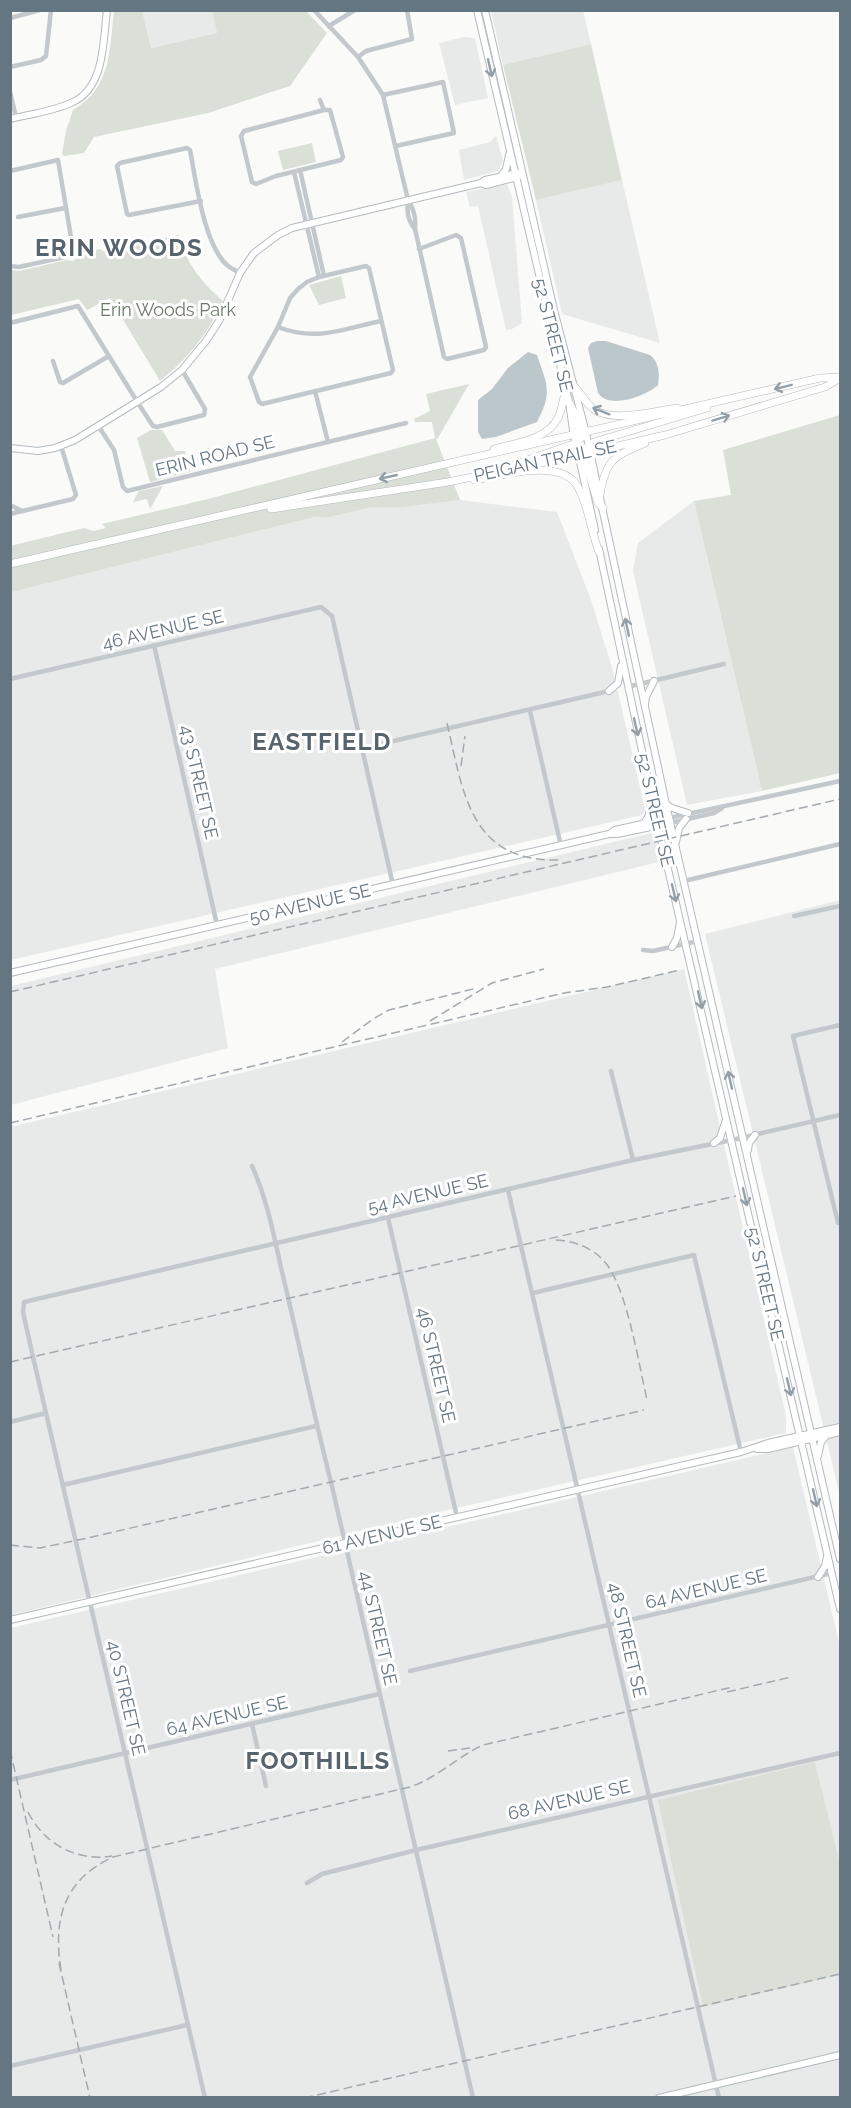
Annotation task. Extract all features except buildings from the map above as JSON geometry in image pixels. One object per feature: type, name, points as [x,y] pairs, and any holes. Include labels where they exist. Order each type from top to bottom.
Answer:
[{"type":"main road","points":[[13,118],[68,105],[84,95],[92,86],[99,69],[107,10]]},
{"type":"main road","name":"52 STREET SE","points":[[477,10],[510,153],[518,175],[575,387],[580,437],[600,495],[669,820],[840,1559]]},
{"type":"main road","name":"52 STREET SE","points":[[485,10],[518,175],[569,402]]},
{"type":"main road","points":[[500,176],[506,169],[510,153]]},
{"type":"main road","points":[[10,448],[38,451],[61,446],[99,427],[138,403],[182,370],[199,352],[219,321],[240,273],[254,254],[265,243],[292,228],[481,183],[500,176],[518,175]]},
{"type":"main road","points":[[481,183],[486,185],[518,175]]},
{"type":"main road","name":"PEIGAN TRAIL SE","points":[[10,564],[445,464],[580,437],[820,378],[840,378]]},
{"type":"main road","name":"PEIGAN TRAIL SE","points":[[242,512],[448,482],[665,435],[825,387],[840,378]]},
{"type":"main road","points":[[575,387],[593,408],[603,414],[615,416],[700,406]]},
{"type":"main road","points":[[445,464],[457,458],[541,435],[558,419],[566,390]]},
{"type":"main road","points":[[569,402],[574,412],[598,503],[603,508]]},
{"type":"main road","points":[[585,451],[594,442],[703,410],[717,403]]},
{"type":"main road","points":[[600,495],[606,469],[613,460],[622,453],[665,435]]},
{"type":"main road","points":[[507,468],[580,437]]},
{"type":"main road","name":"52 STREET SE","points":[[585,451],[599,552],[627,687],[840,1609]]},
{"type":"main road","points":[[448,482],[464,482],[536,471],[561,472],[570,477],[579,488],[599,552]]},
{"type":"main road","points":[[609,691],[618,683],[621,659]]},
{"type":"main road","points":[[645,711],[646,697],[654,681]]},
{"type":"main road","points":[[609,691],[621,691],[629,695]]},
{"type":"main road","points":[[644,824],[650,812],[652,796]]},
{"type":"main road","points":[[666,804],[687,816],[678,831],[675,845]]},
{"type":"main road","name":"50 AVENUE SE","points":[[10,973],[617,834],[669,820]]},
{"type":"main road","name":"50 AVENUE SE","points":[[609,834],[615,830],[658,823]]},
{"type":"main road","points":[[672,947],[677,938],[680,919]]},
{"type":"main road","points":[[714,1143],[723,1132],[727,1117]]},
{"type":"main road","points":[[747,1154],[750,1141],[755,1135]]},
{"type":"main road","points":[[788,1438],[795,1416]]},
{"type":"main road","points":[[808,1420],[825,1433],[818,1459]]},
{"type":"main road","name":"61 AVENUE SE","points":[[753,1449],[768,1449],[840,1430]]},
{"type":"main road","name":"61 AVENUE SE","points":[[10,1620],[741,1452],[788,1438],[801,1439]]},
{"type":"main road","points":[[818,1576],[825,1566],[827,1553]]},
{"type":"main road","points":[[659,2097],[840,2055]]},
{"type":"street","points":[[10,18],[40,10]]},
{"type":"street","points":[[10,67],[41,60],[46,56],[51,10]]},
{"type":"street","points":[[314,10],[358,57],[383,95],[408,200],[408,215],[415,229],[419,249],[444,357],[447,359],[484,350],[486,347],[461,238],[456,235],[419,249]]},
{"type":"street","points":[[328,26],[355,10]]},
{"type":"street","points":[[358,57],[366,51],[412,39],[407,10]]},
{"type":"street","points":[[383,95],[442,82],[454,133],[396,146]]},
{"type":"street","points":[[10,92],[13,118]]},
{"type":"street","points":[[320,100],[324,110]]},
{"type":"street","points":[[330,110],[343,157],[341,160],[300,170],[256,184],[252,182],[241,136],[244,131],[330,110]]},
{"type":"street","points":[[201,201],[129,216],[117,166],[120,163],[187,148],[190,150],[201,201],[206,226],[218,253],[227,265],[240,273]]},
{"type":"street","points":[[10,171],[58,160],[74,255],[19,267],[10,266]]},
{"type":"street","points":[[300,170],[322,277]]},
{"type":"street","points":[[294,172],[310,224]]},
{"type":"street","points":[[18,217],[65,208]]},
{"type":"street","points":[[366,266],[369,268],[393,370],[391,373],[262,404],[250,377],[278,327],[290,298],[308,282],[322,277],[366,266]]},
{"type":"street","points":[[10,323],[78,306],[153,426],[158,427],[204,415],[205,409],[182,370]]},
{"type":"street","points":[[278,327],[292,333],[313,335],[381,321]]},
{"type":"street","points":[[54,361],[60,382],[63,383],[109,356]]},
{"type":"street","points":[[315,391],[328,442],[406,423]]},
{"type":"street","name":"ERIN ROAD SE","points":[[99,427],[114,450],[123,487],[127,491],[328,442]]},
{"type":"street","points":[[10,514],[73,499],[76,495],[61,446]]},
{"type":"street","points":[[10,505],[22,511]]},
{"type":"street","name":"46 AVENUE SE","points":[[10,679],[321,607],[332,616],[363,748]]},
{"type":"street","name":"43 STREET SE","points":[[154,645],[217,925]]},
{"type":"street","points":[[627,687],[724,664]]},
{"type":"street","points":[[393,885],[363,748],[609,691]]},
{"type":"street","points":[[530,711],[561,846]]},
{"type":"street","name":"50 AVENUE SE","points":[[669,820],[714,813],[722,808],[840,781]]},
{"type":"street","points":[[684,881],[840,844]]},
{"type":"street","points":[[794,916],[840,906]]},
{"type":"street","points":[[643,950],[653,951],[698,941]]},
{"type":"street","points":[[839,1223],[793,1036],[840,1024]]},
{"type":"street","points":[[611,1071],[633,1160]]},
{"type":"street","name":"54 AVENUE SE","points":[[23,1305],[24,1302],[32,1299],[633,1160],[840,1115]]},
{"type":"street","name":"44 STREET SE","points":[[252,1166],[262,1186],[473,2097]]},
{"type":"street","name":"48 STREET SE","points":[[508,1190],[719,2097]]},
{"type":"street","name":"46 STREET SE","points":[[388,1218],[457,1517]]},
{"type":"street","points":[[533,1293],[693,1255],[741,1452]]},
{"type":"street","name":"40 STREET SE","points":[[23,1305],[205,2097]]},
{"type":"street","points":[[10,1422],[46,1413]]},
{"type":"street","points":[[63,1485],[316,1426]]},
{"type":"street","name":"64 AVENUE SE","points":[[410,1671],[832,1573]]},
{"type":"street","name":"64 AVENUE SE","points":[[10,1780],[379,1694]]},
{"type":"street","points":[[252,1724],[267,1786]]},
{"type":"street","name":"68 AVENUE SE","points":[[308,1883],[322,1874],[416,1850],[840,1753]]},
{"type":"street","points":[[10,2066],[187,2025]]},
{"type":"shaded area","points":[[142,11],[212,11],[217,33],[150,48]]},
{"type":"shaded area","points":[[491,11],[583,11],[591,44],[503,65]]},
{"type":"shaded area","points":[[464,37],[475,38],[488,98],[455,105],[439,43]]},
{"type":"shaded area","points":[[496,136],[503,161],[498,171],[464,180],[459,150],[490,142]]},
{"type":"shaded area","points":[[622,180],[660,343],[562,314],[536,200]]},
{"type":"shaded area","points":[[507,184],[512,197],[522,323],[506,330],[478,206],[470,207],[466,192]]},
{"type":"shaded area","points":[[606,341],[650,355],[658,368],[658,385],[628,400],[603,398],[598,393],[588,348],[591,343]]},
{"type":"shaded area","points":[[528,352],[537,355],[547,388],[545,403],[537,422],[496,437],[482,439],[478,432],[478,400],[492,389],[508,368]]},
{"type":"shaded area","points":[[460,500],[557,512],[591,600],[613,671],[645,810],[642,815],[11,960],[10,592],[315,517],[326,518],[372,507],[404,507]]},
{"type":"shaded area","points":[[694,501],[762,791],[687,805],[633,571],[638,543]]},
{"type":"shaded area","points":[[656,832],[659,862],[215,969],[228,1048],[11,1105],[11,986]]},
{"type":"shaded area","points":[[840,900],[840,1496],[705,934]]},
{"type":"shaded area","points":[[684,969],[786,1416],[786,1433],[448,1510],[11,1615],[10,1127]]},
{"type":"shaded area","points":[[793,1447],[840,1647],[840,1863],[815,1762],[703,2007],[840,1975],[840,2097],[11,2097],[10,1628]]},
{"type":"green space","points":[[114,11],[142,11],[151,48],[217,33],[212,11],[306,11],[327,33],[290,86],[208,113],[94,137],[84,153],[64,156],[62,154],[66,131],[73,110],[86,101],[102,79],[109,54]]},
{"type":"green space","points":[[591,44],[622,180],[536,200],[503,65]]},
{"type":"green space","points":[[312,143],[316,162],[283,170],[278,151]]},
{"type":"green space","name":"Erin Woods Park","points":[[178,235],[196,272],[223,301],[211,324],[196,345],[160,381],[110,298],[87,310],[79,299],[11,315],[11,270],[19,271],[67,260],[73,261],[79,253],[101,249],[102,251]]},
{"type":"green space","points":[[341,276],[346,298],[319,305],[309,285]]},
{"type":"green space","points":[[469,384],[436,439],[460,500],[404,507],[372,507],[326,518],[315,517],[11,592],[10,546],[84,528],[94,531],[106,528],[102,524],[208,499],[435,438],[432,422],[415,422],[414,419],[430,411],[426,394]]},
{"type":"green space","points":[[840,415],[840,773],[762,791],[694,501],[731,495],[723,450]]},
{"type":"green space","points":[[151,430],[162,430],[175,451],[185,451],[190,472],[150,482],[137,438]]},
{"type":"green space","points":[[163,486],[150,509],[147,499],[133,502],[139,491]]},
{"type":"green space","points":[[815,1762],[840,1863],[840,1975],[703,2007],[658,1800]]},
{"type":"railway","points":[[447,723],[466,797],[475,818],[488,835],[505,849],[528,857],[558,860]]},
{"type":"railway","points":[[461,766],[465,736]]},
{"type":"railway","points":[[10,992],[840,799]]},
{"type":"railway","points":[[430,1021],[492,983],[544,969]]},
{"type":"railway","points":[[10,1123],[564,993],[607,987],[680,970]]},
{"type":"railway","points":[[342,1042],[389,1010],[477,988]]},
{"type":"railway","points":[[10,1362],[736,1196]]},
{"type":"railway","points":[[556,1240],[585,1247],[598,1255],[608,1266],[627,1312],[647,1400]]},
{"type":"railway","points":[[10,1545],[40,1548],[83,1539],[644,1410]]},
{"type":"railway","points":[[727,1692],[791,1677]]},
{"type":"railway","points":[[61,1970],[59,1934],[65,1903],[83,1877],[96,1866],[113,1857],[410,1787],[483,1745],[733,1687]]},
{"type":"railway","points":[[448,1751],[470,1748]]},
{"type":"railway","points":[[10,1750],[53,1937]]},
{"type":"railway","points":[[28,1812],[43,1833],[63,1848],[86,1856],[112,1856]]},
{"type":"railway","points":[[59,1963],[90,2098]]},
{"type":"railway","points":[[304,2098],[840,1974]]},
{"type":"district","name":"ERIN WOODS","points":[[119,248]]},
{"type":"district","name":"EASTFIELD","points":[[322,742]]},
{"type":"district","name":"FOOTHILLS","points":[[318,1761]]}]
